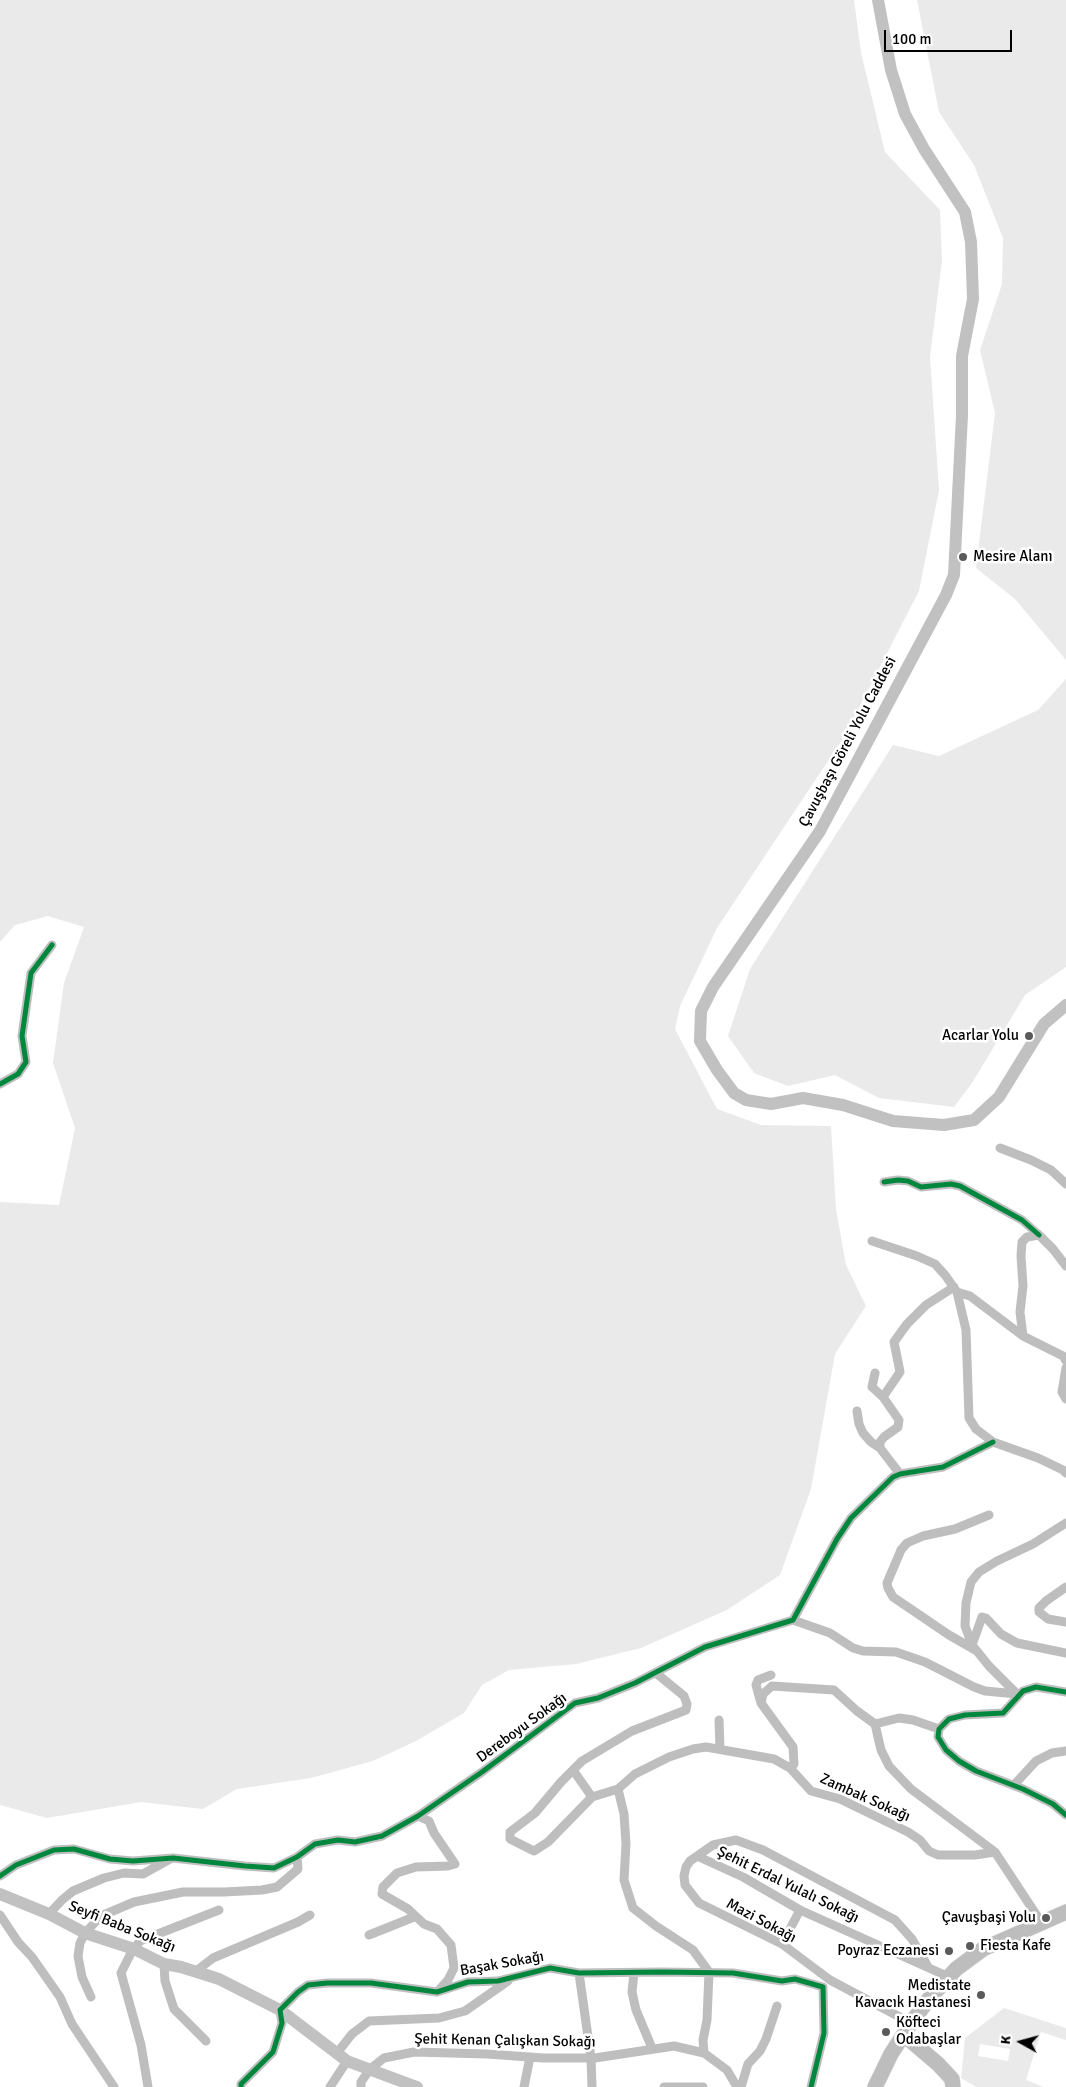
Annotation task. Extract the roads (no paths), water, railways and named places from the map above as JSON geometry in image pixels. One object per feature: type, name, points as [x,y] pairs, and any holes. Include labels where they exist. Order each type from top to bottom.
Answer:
[{"type":"main road","name":"Çavuşbaşı Göreli Yolu Caddesi","points":[[878,0],[891,70],[905,114],[924,149],[965,212],[971,242],[973,299],[962,356],[962,415],[954,575],[946,596],[820,831],[713,987],[701,1012],[700,1041],[717,1070],[734,1092],[746,1100],[771,1104],[803,1098],[844,1105],[893,1121],[944,1125],[974,1120],[999,1097],[1044,1024],[1066,1005]]},
{"type":"main road","name":"Seyfi Baba Sokağı","points":[[0,1894],[49,1914],[85,1933],[134,1949],[164,1964],[219,1979],[280,2010],[342,2057],[403,2085],[416,2087]]},
{"type":"main road","points":[[875,2087],[891,2054],[907,2029],[928,2000],[956,1969],[984,1950],[1066,1912]]},
{"type":"main road","points":[[907,2029],[952,2079],[953,2086]]},
{"type":"street","points":[[0,1084],[18,1074],[26,1062],[22,1036],[31,973],[52,945]]},
{"type":"street","points":[[1000,1148],[1031,1160],[1050,1170],[1066,1184]]},
{"type":"street","points":[[884,1182],[898,1180],[921,1186],[951,1184],[960,1186],[1022,1220],[1053,1249],[1066,1266]]},
{"type":"street","points":[[1023,1336],[1020,1312],[1023,1286],[1022,1242],[1027,1237],[1039,1235]]},
{"type":"street","points":[[872,1241],[935,1264],[956,1290],[966,1330],[969,1418],[976,1429],[994,1442],[1038,1458],[1063,1470],[1066,1474]]},
{"type":"street","points":[[883,1397],[900,1372],[894,1342],[907,1324],[926,1305],[956,1290],[970,1296],[1023,1336],[1064,1356],[1066,1360]]},
{"type":"street","points":[[1066,1368],[1062,1392],[1066,1399]]},
{"type":"street","points":[[875,1373],[872,1388],[883,1397],[899,1420],[899,1424],[880,1442],[880,1448]]},
{"type":"street","points":[[857,1411],[858,1424],[863,1433],[880,1448],[900,1474]]},
{"type":"street","points":[[994,1442],[943,1467],[900,1474],[893,1478],[851,1518],[837,1539],[793,1620],[830,1633],[853,1648],[863,1651],[896,1652],[925,1662],[985,1691],[1018,1694]]},
{"type":"street","points":[[975,1648],[949,1635],[893,1597],[887,1583],[901,1550],[907,1543],[923,1536],[955,1529],[989,1515]]},
{"type":"street","points":[[1018,1694],[989,1666],[975,1648],[965,1626],[966,1603],[971,1582],[979,1572],[997,1561],[1034,1544],[1066,1523]]},
{"type":"street","points":[[1066,1587],[1046,1601],[1039,1608],[1039,1612],[1048,1619],[1066,1622]]},
{"type":"street","points":[[975,1648],[982,1617],[986,1618],[1001,1634],[1017,1642],[1066,1653]]},
{"type":"street","name":"Dereboyu Sokağı","points":[[0,1876],[16,1864],[54,1850],[74,1849],[110,1859],[133,1861],[173,1858],[274,1868],[297,1857],[315,1844],[338,1840],[355,1842],[382,1836],[418,1816],[515,1749],[552,1718],[575,1703],[598,1698],[656,1673],[692,1652],[793,1620]]},
{"type":"street","points":[[656,1673],[684,1696],[687,1704],[686,1710],[632,1731],[582,1761],[560,1782],[535,1814],[510,1832],[510,1839],[534,1851],[548,1842],[592,1797],[618,1789],[624,1814],[626,1844],[624,1880],[633,1908],[656,1926],[693,1950],[709,1972],[707,2020],[703,2040],[704,2053]]},
{"type":"street","points":[[771,1674],[758,1680],[756,1685],[761,1703],[794,1747],[794,1764],[790,1768]]},
{"type":"street","points":[[761,1703],[763,1694],[772,1686],[834,1690],[875,1724],[881,1750],[890,1766],[911,1789],[995,1852],[1041,1922]]},
{"type":"street","points":[[1066,1692],[1036,1687],[1023,1691],[1018,1694],[1013,1703],[1003,1713],[965,1715],[949,1719],[939,1729],[938,1737],[946,1750],[959,1761],[976,1771],[1014,1785],[1053,1804],[1066,1815]]},
{"type":"street","points":[[875,1724],[899,1718],[913,1720],[939,1729]]},
{"type":"street","points":[[719,1720],[720,1749]]},
{"type":"street","name":"Zambak Sokağı","points":[[618,1789],[635,1774],[669,1757],[693,1749],[706,1747],[720,1749],[774,1759],[790,1768],[811,1791],[840,1799],[908,1832],[920,1840],[929,1851],[938,1855],[975,1855],[995,1852]]},
{"type":"street","points":[[1014,1785],[1036,1761],[1052,1753],[1066,1751]]},
{"type":"street","points":[[574,1770],[592,1797]]},
{"type":"street","points":[[418,1816],[429,1821],[434,1833],[455,1864],[416,1867],[397,1873],[383,1887],[382,1894],[408,1909],[414,1917],[424,1924],[437,1929],[451,1945],[454,1968],[448,1980],[437,1992]]},
{"type":"street","points":[[697,1856],[712,1845],[736,1840],[763,1850],[895,1920],[912,1939],[927,1965]]},
{"type":"street","name":"Şehit Erdal Yulalı Sokağı","points":[[697,1856],[743,1877],[800,1910],[949,1976]]},
{"type":"street","name":"Mazi Sokağı","points":[[697,1856],[690,1861],[684,1876],[684,1885],[699,1903],[782,1944],[830,1980],[907,2029]]},
{"type":"street","points":[[91,1997],[82,1977],[78,1956],[80,1943],[85,1933],[101,1916],[134,1902],[183,1892],[262,1890],[277,1887],[298,1869],[297,1857]]},
{"type":"street","points":[[49,1914],[73,1891],[117,1875],[143,1874],[173,1858]]},
{"type":"street","points":[[148,2087],[141,2046],[120,1973],[140,1941],[219,1910]]},
{"type":"street","points":[[782,1944],[800,1910]]},
{"type":"street","points":[[0,1915],[60,1997],[72,2024],[114,2087]]},
{"type":"street","points":[[196,1972],[213,1958],[289,1926],[310,1915]]},
{"type":"street","points":[[369,1935],[414,1917]]},
{"type":"street","points":[[164,1964],[165,1981],[174,2009],[206,2041]]},
{"type":"street","name":"Başak Sokağı","points":[[280,2010],[308,1985],[326,1983],[371,1984],[437,1992],[468,1982],[498,1981],[550,1968],[579,1973],[733,1973],[782,1982],[795,1979],[823,1988]]},
{"type":"street","points":[[579,1973],[592,2058],[592,2087]]},
{"type":"street","points":[[634,1973],[632,1992],[636,2010],[652,2048]]},
{"type":"street","points":[[330,2087],[352,2034],[368,2021],[439,2018],[464,2011],[490,1992],[520,1975]]},
{"type":"street","points":[[811,2087],[824,2033],[823,1988],[830,1980]]},
{"type":"street","points":[[739,2087],[748,2064],[760,2051],[766,2039],[777,2006]]},
{"type":"street","points":[[241,2087],[241,2084],[273,2052],[282,2023],[280,2010]]},
{"type":"street","name":"Şehit Kenan Çalışkan Sokağı","points":[[370,2069],[384,2058],[414,2052],[592,2058],[674,2046],[704,2053],[727,2070],[739,2087]]},
{"type":"street","points":[[524,2087],[530,2057]]},
{"type":"street","points":[[361,2087],[361,2082],[370,2069]]},
{"type":"street","points":[[664,2087],[703,2087]]},
{"type":"place","name":"Mesire Alanı","points":[[963,557]]},
{"type":"place","name":"Acarlar Yolu","points":[[1029,1036]]},
{"type":"place","name":"Çavuşbaşi Yolu","points":[[1046,1918]]},
{"type":"place","name":"Fiesta Kafe","points":[[970,1946]]},
{"type":"place","name":"Poyraz Eczanesi","points":[[949,1951]]},
{"type":"place","name":"Medistate Kavacık Hastanesi","points":[[981,1995]]},
{"type":"place","name":"Köfteci Odabaşlar","points":[[886,2032]]}]
